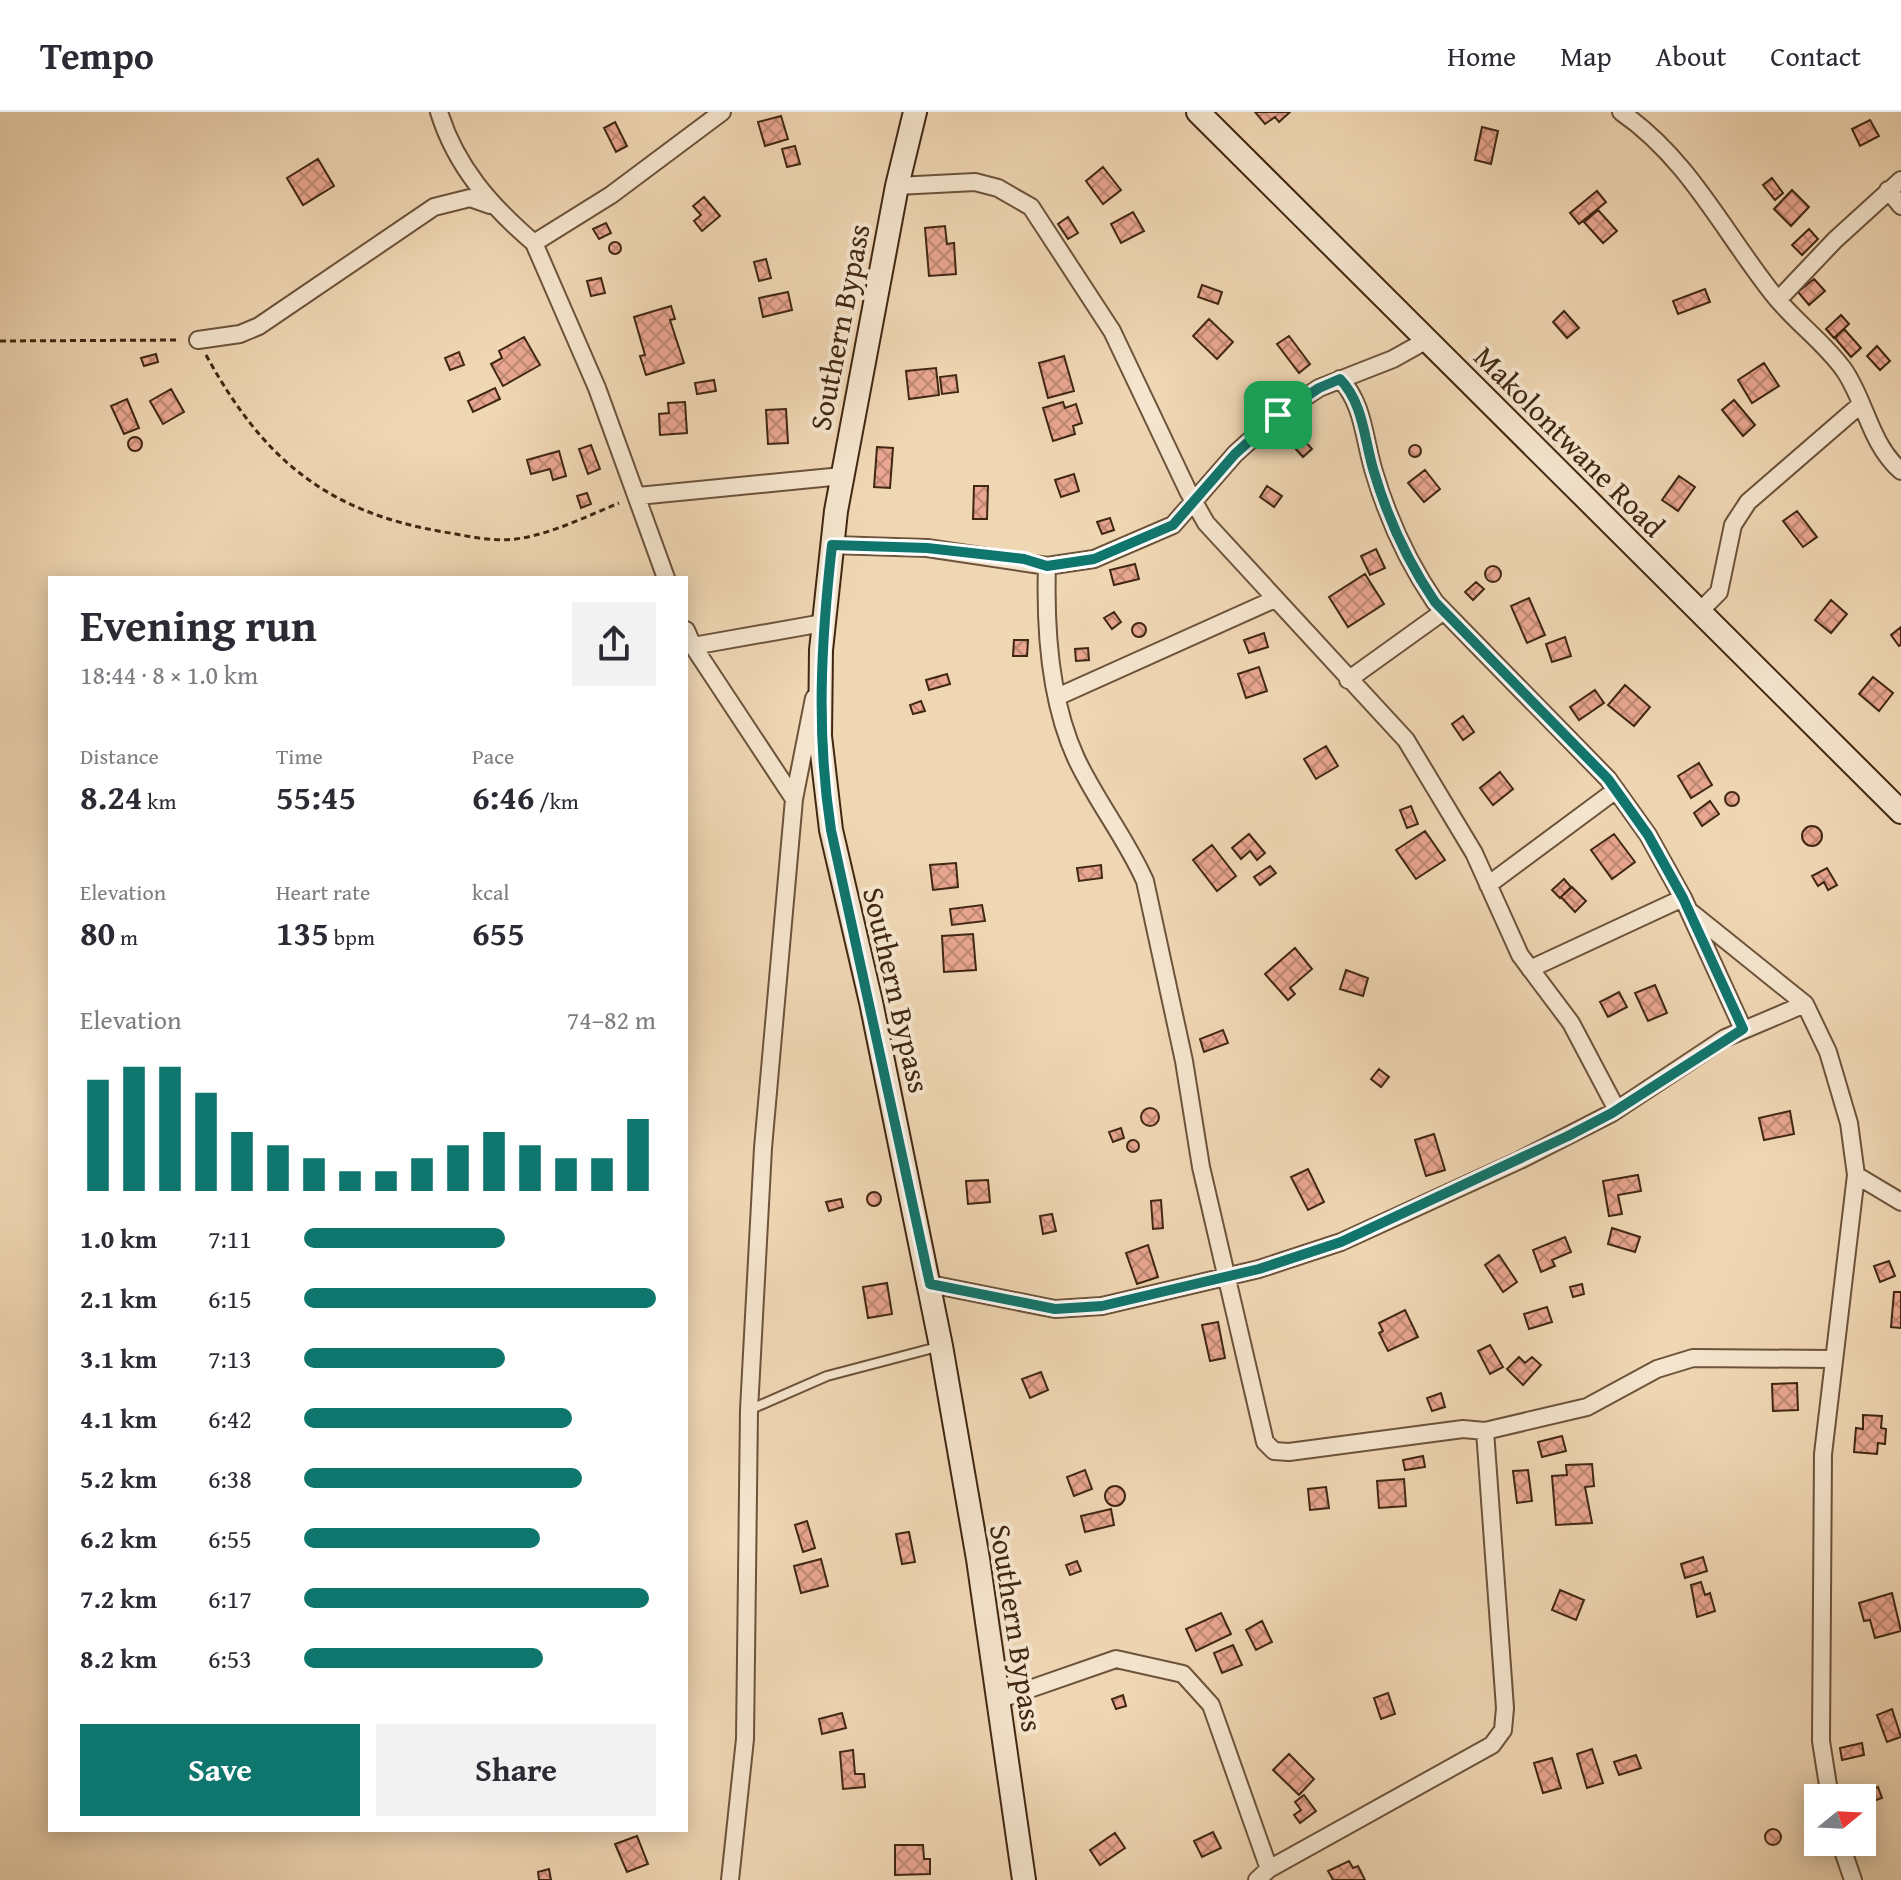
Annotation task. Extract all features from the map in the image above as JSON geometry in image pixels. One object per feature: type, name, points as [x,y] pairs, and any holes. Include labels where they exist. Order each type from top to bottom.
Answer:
[{"type":"street","points":[[439,112],[457,156],[490,205],[534,243],[578,340],[665,576]]},
{"type":"street","points":[[534,243],[611,195],[722,112]]},
{"type":"street","name":"Southern Bypass","points":[[915,112],[897,186],[842,476],[832,545],[819,681],[823,779],[831,830],[930,1284],[1024,1880]]},
{"type":"street","name":"Makolontwane Road","points":[[1198,112],[1901,812]]},
{"type":"street","points":[[1621,112],[1641,125],[1675,159],[1778,300],[1846,373],[1860,405],[1899,466]]},
{"type":"street","points":[[1641,125],[1653,112]]},
{"type":"street","points":[[897,186],[975,182],[998,188],[1031,207],[1112,331],[1206,523],[1406,740],[1460,826],[1511,940],[1571,1023],[1617,1110]]},
{"type":"street","points":[[1778,300],[1895,185],[1901,206]]},
{"type":"street","points":[[198,340],[240,334],[259,326],[434,207],[470,198],[490,205]]},
{"type":"street","points":[[832,545],[927,548],[1024,559],[1047,566],[1094,559],[1173,525],[1235,454],[1278,415],[1319,388],[1393,359],[1427,340]]},
{"type":"street","points":[[1340,379],[1350,389],[1360,412],[1373,469],[1393,528],[1412,569],[1444,611],[1616,790],[1648,835],[1687,905],[1743,1029]]},
{"type":"street","points":[[1699,612],[1719,592],[1733,525],[1748,502],[1860,405]]},
{"type":"street","points":[[638,496],[842,476]]},
{"type":"street","points":[[1047,566],[1057,697],[1077,759],[1133,852],[1145,881],[1226,1279],[1265,1442],[1274,1451],[1289,1452],[1463,1429],[1485,1431],[1587,1407],[1673,1362],[1693,1358],[1831,1359]]},
{"type":"street","points":[[1057,697],[1275,599]]},
{"type":"street","points":[[1348,680],[1444,611]]},
{"type":"street","points":[[794,799],[689,638],[823,623]]},
{"type":"street","points":[[730,1880],[745,1739],[749,1410],[763,1148],[794,799],[819,681]]},
{"type":"street","points":[[1488,885],[1616,790]]},
{"type":"street","points":[[1530,969],[1687,905]]},
{"type":"street","points":[[1687,905],[1805,1004],[1817,1024],[1841,1094],[1854,1151],[1856,1175],[1831,1359],[1823,1454],[1821,1741],[1828,1784]]},
{"type":"street","points":[[930,1284],[1055,1309],[1102,1306],[1226,1279],[1355,1236],[1479,1179],[1617,1110],[1743,1029],[1805,1004]]},
{"type":"street","points":[[1856,1175],[1901,1202]]},
{"type":"street","points":[[998,1700],[1116,1659],[1183,1674],[1211,1705],[1263,1874],[1479,1753],[1492,1745],[1503,1730],[1505,1708],[1485,1431]]},
{"type":"street","points":[[1845,1856],[1853,1880]]},
{"type":"lane","points":[[749,1410],[827,1376],[941,1346]]},
{"type":"path","points":[[0,341],[198,340],[233,403],[259,437],[312,483],[376,517],[493,540],[514,539],[555,528],[638,496]]},
{"type":"building","points":[[1255,112],[1290,112],[1279,122],[1275,117],[1265,124]]},
{"type":"building","points":[[781,116],[788,139],[765,146],[758,122]]},
{"type":"building","points":[[1870,120],[1879,136],[1860,146],[1852,129]]},
{"type":"building","points":[[615,122],[627,146],[616,152],[604,128]]},
{"type":"building","points":[[1482,127],[1498,131],[1491,164],[1475,160]]},
{"type":"building","points":[[795,146],[800,164],[787,167],[782,149]]},
{"type":"building","points":[[318,159],[334,186],[303,205],[287,178]]},
{"type":"building","points":[[1103,167],[1121,190],[1103,204],[1086,181]]},
{"type":"building","points":[[1772,178],[1783,193],[1775,200],[1763,185]]},
{"type":"building","points":[[1792,190],[1809,207],[1791,226],[1774,209]]},
{"type":"building","points":[[1597,191],[1606,202],[1579,224],[1570,213]]},
{"type":"building","points":[[704,197],[720,216],[702,231],[694,221],[701,215],[693,206]]},
{"type":"building","points":[[1598,210],[1617,231],[1603,243],[1584,222]]},
{"type":"building","points":[[1133,212],[1144,231],[1121,243],[1111,224]]},
{"type":"building","points":[[1068,217],[1078,233],[1068,239],[1058,224]]},
{"type":"building","points":[[606,223],[611,233],[599,239],[593,229]]},
{"type":"building","points":[[945,226],[947,244],[954,243],[956,274],[929,276],[925,228]]},
{"type":"building","points":[[1809,229],[1818,239],[1802,255],[1792,245]]},
{"type":"building","points":[[615,242],[621,248],[615,254],[609,248]]},
{"type":"building","points":[[766,259],[771,278],[759,281],[754,262]]},
{"type":"building","points":[[601,278],[605,293],[591,296],[587,281]]},
{"type":"building","points":[[1814,279],[1825,291],[1809,305],[1798,292]]},
{"type":"building","points":[[1202,285],[1222,292],[1218,304],[1198,297]]},
{"type":"building","points":[[1705,289],[1710,302],[1678,314],[1673,301]]},
{"type":"building","points":[[788,292],[792,310],[763,317],[759,298]]},
{"type":"building","points":[[671,306],[675,319],[670,320],[684,363],[646,375],[640,356],[645,355],[634,317]]},
{"type":"building","points":[[1564,311],[1579,328],[1567,338],[1553,322]]},
{"type":"building","points":[[1841,315],[1849,324],[1834,338],[1826,329]]},
{"type":"building","points":[[1209,319],[1233,342],[1217,359],[1193,336]]},
{"type":"building","points":[[1844,329],[1861,348],[1851,357],[1835,338]]},
{"type":"building","points":[[1289,336],[1310,364],[1299,373],[1277,344]]},
{"type":"building","points":[[524,337],[540,365],[503,386],[491,364],[502,358],[499,351]]},
{"type":"building","points":[[1877,346],[1890,361],[1880,370],[1867,356]]},
{"type":"building","points":[[459,352],[464,365],[450,370],[445,358]]},
{"type":"building","points":[[156,354],[158,362],[144,366],[141,358]]},
{"type":"building","points":[[1064,356],[1074,391],[1048,398],[1039,363]]},
{"type":"building","points":[[1764,363],[1779,386],[1752,403],[1738,380]]},
{"type":"building","points":[[936,368],[939,395],[909,399],[906,371]]},
{"type":"building","points":[[956,375],[958,392],[942,394],[940,377]]},
{"type":"building","points":[[714,380],[716,391],[697,394],[695,383]]},
{"type":"building","points":[[495,388],[500,399],[473,412],[468,401]]},
{"type":"building","points":[[171,389],[184,412],[163,424],[150,401]]},
{"type":"building","points":[[127,399],[139,428],[124,434],[111,406]]},
{"type":"building","points":[[1734,400],[1755,425],[1743,436],[1722,410]]},
{"type":"building","points":[[685,402],[687,433],[660,435],[659,414],[669,413],[668,403]]},
{"type":"building","points":[[1063,402],[1065,408],[1076,404],[1082,423],[1073,426],[1075,434],[1053,441],[1043,408]]},
{"type":"building","points":[[786,409],[788,443],[768,444],[766,410]]},
{"type":"building","points":[[135,437],[142,444],[135,451],[128,444]]},
{"type":"building","points":[[1302,438],[1312,449],[1303,457],[1293,446]]},
{"type":"building","points":[[591,445],[600,469],[588,474],[579,449]]},
{"type":"building","points":[[1415,445],[1421,451],[1415,457],[1409,451]]},
{"type":"building","points":[[877,447],[893,448],[890,488],[874,487]]},
{"type":"building","points":[[559,451],[566,476],[553,480],[550,469],[531,474],[527,460]]},
{"type":"building","points":[[1425,470],[1440,489],[1424,502],[1408,483]]},
{"type":"building","points":[[1074,474],[1079,491],[1061,497],[1055,480]]},
{"type":"building","points":[[1679,476],[1695,487],[1678,511],[1662,500]]},
{"type":"building","points":[[974,486],[988,486],[987,519],[973,519]]},
{"type":"building","points":[[1267,486],[1282,496],[1274,507],[1260,497]]},
{"type":"building","points":[[587,493],[591,504],[581,508],[577,496]]},
{"type":"building","points":[[1797,511],[1817,537],[1803,547],[1783,521]]},
{"type":"building","points":[[1110,518],[1114,530],[1102,534],[1097,522]]},
{"type":"building","points":[[1376,549],[1385,568],[1370,575],[1361,556]]},
{"type":"building","points":[[1135,564],[1139,579],[1114,585],[1110,570]]},
{"type":"building","points":[[1490,566],[1496,566],[1501,574],[1499,580],[1490,582],[1485,577],[1485,571]]},
{"type":"building","points":[[1365,574],[1384,604],[1348,627],[1329,597]]},
{"type":"building","points":[[1476,582],[1484,589],[1473,600],[1465,592]]},
{"type":"building","points":[[1529,598],[1545,635],[1527,643],[1511,606]]},
{"type":"building","points":[[1831,600],[1847,614],[1831,633],[1815,620]]},
{"type":"building","points":[[1114,612],[1121,622],[1112,629],[1104,618]]},
{"type":"building","points":[[1139,623],[1146,630],[1139,637],[1132,630]]},
{"type":"building","points":[[1901,627],[1901,645],[1899,646],[1891,635]]},
{"type":"building","points":[[1264,633],[1268,647],[1249,653],[1244,640]]},
{"type":"building","points":[[1565,637],[1571,656],[1552,662],[1546,644]]},
{"type":"building","points":[[1014,640],[1028,640],[1027,656],[1013,656]]},
{"type":"building","points":[[1088,648],[1089,660],[1076,661],[1075,649]]},
{"type":"building","points":[[1259,667],[1267,691],[1246,698],[1238,674]]},
{"type":"building","points":[[947,674],[950,684],[929,690],[926,680]]},
{"type":"building","points":[[1873,677],[1893,693],[1879,711],[1859,694]]},
{"type":"building","points":[[1625,685],[1650,707],[1634,726],[1608,705]]},
{"type":"building","points":[[1595,690],[1604,703],[1579,720],[1570,707]]},
{"type":"building","points":[[921,701],[925,711],[913,714],[910,705]]},
{"type":"building","points":[[1463,716],[1474,732],[1463,740],[1452,724]]},
{"type":"building","points":[[1326,746],[1338,766],[1316,779],[1304,759]]},
{"type":"building","points":[[1699,763],[1712,785],[1691,798],[1678,776]]},
{"type":"building","points":[[1500,772],[1513,789],[1493,805],[1480,788]]},
{"type":"building","points":[[1732,792],[1739,799],[1732,806],[1725,799]]},
{"type":"building","points":[[1710,801],[1719,814],[1702,826],[1694,813]]},
{"type":"building","points":[[1411,806],[1418,824],[1407,828],[1400,810]]},
{"type":"building","points":[[1808,826],[1816,826],[1822,836],[1816,846],[1808,846],[1802,840],[1802,832]]},
{"type":"building","points":[[1425,831],[1445,860],[1416,879],[1396,850]]},
{"type":"building","points":[[1249,834],[1265,853],[1257,860],[1250,851],[1241,859],[1232,848]]},
{"type":"building","points":[[1614,834],[1635,862],[1612,879],[1591,850]]},
{"type":"building","points":[[1212,845],[1236,876],[1217,891],[1193,860]]},
{"type":"building","points":[[956,863],[958,887],[933,890],[930,865]]},
{"type":"building","points":[[1101,865],[1102,878],[1079,881],[1077,868]]},
{"type":"building","points":[[1270,866],[1276,873],[1260,885],[1254,877]]},
{"type":"building","points":[[1827,868],[1837,885],[1828,890],[1824,882],[1818,886],[1812,876]]},
{"type":"building","points":[[1564,879],[1571,887],[1560,898],[1552,890]]},
{"type":"building","points":[[1572,887],[1586,901],[1575,912],[1561,897]]},
{"type":"building","points":[[982,905],[985,921],[952,925],[950,909]]},
{"type":"building","points":[[973,934],[976,970],[944,972],[942,936]]},
{"type":"building","points":[[1295,948],[1312,969],[1290,988],[1295,994],[1288,1000],[1265,974]]},
{"type":"building","points":[[1346,970],[1368,978],[1363,996],[1340,989]]},
{"type":"building","points":[[1655,985],[1667,1013],[1648,1021],[1635,993]]},
{"type":"building","points":[[1619,992],[1627,1007],[1608,1017],[1600,1002]]},
{"type":"building","points":[[1223,1030],[1228,1043],[1204,1052],[1200,1039]]},
{"type":"building","points":[[1379,1069],[1389,1077],[1381,1087],[1371,1079]]},
{"type":"building","points":[[1150,1108],[1159,1117],[1150,1126],[1141,1117]]},
{"type":"building","points":[[1790,1111],[1794,1134],[1764,1140],[1759,1118]]},
{"type":"building","points":[[1121,1128],[1124,1138],[1113,1142],[1109,1132]]},
{"type":"building","points":[[1434,1134],[1445,1170],[1426,1176],[1415,1140]]},
{"type":"building","points":[[1133,1140],[1139,1146],[1133,1152],[1127,1146]]},
{"type":"building","points":[[1308,1169],[1324,1202],[1308,1210],[1291,1177]]},
{"type":"building","points":[[1638,1175],[1641,1191],[1618,1195],[1622,1214],[1609,1216],[1603,1181]]},
{"type":"building","points":[[988,1180],[990,1202],[968,1204],[966,1181]]},
{"type":"building","points":[[874,1192],[881,1199],[874,1206],[867,1199]]},
{"type":"building","points":[[841,1199],[843,1207],[829,1211],[826,1202]]},
{"type":"building","points":[[1161,1200],[1163,1228],[1153,1229],[1151,1201]]},
{"type":"building","points":[[1052,1214],[1056,1231],[1043,1234],[1040,1216]]},
{"type":"building","points":[[1612,1228],[1640,1237],[1635,1252],[1608,1244]]},
{"type":"building","points":[[1565,1237],[1571,1252],[1552,1260],[1555,1266],[1541,1272],[1533,1250]]},
{"type":"building","points":[[1148,1245],[1158,1277],[1137,1284],[1126,1253]]},
{"type":"building","points":[[1499,1255],[1517,1282],[1503,1292],[1485,1265]]},
{"type":"building","points":[[1889,1261],[1895,1276],[1880,1282],[1874,1266]]},
{"type":"building","points":[[887,1283],[892,1314],[868,1318],[863,1287]]},
{"type":"building","points":[[1582,1284],[1584,1294],[1573,1297],[1570,1287]]},
{"type":"building","points":[[1894,1292],[1901,1292],[1901,1328],[1891,1327]]},
{"type":"building","points":[[1547,1307],[1552,1322],[1529,1329],[1524,1314]]},
{"type":"building","points":[[1405,1310],[1418,1337],[1388,1351],[1379,1333],[1383,1331],[1379,1323]]},
{"type":"building","points":[[1218,1322],[1225,1358],[1210,1361],[1202,1325]]},
{"type":"building","points":[[1490,1345],[1503,1367],[1490,1374],[1478,1351]]},
{"type":"building","points":[[1519,1357],[1525,1363],[1532,1357],[1541,1365],[1523,1385],[1507,1369]]},
{"type":"building","points":[[1041,1372],[1048,1390],[1030,1398],[1022,1379]]},
{"type":"building","points":[[1797,1383],[1798,1410],[1773,1411],[1772,1384]]},
{"type":"building","points":[[1441,1393],[1445,1407],[1432,1411],[1427,1398]]},
{"type":"building","points":[[1863,1415],[1882,1416],[1881,1428],[1886,1429],[1885,1444],[1878,1443],[1877,1454],[1854,1452],[1856,1428],[1863,1429]]},
{"type":"building","points":[[1562,1436],[1566,1451],[1542,1457],[1538,1442]]},
{"type":"building","points":[[1423,1456],[1425,1467],[1405,1470],[1403,1460]]},
{"type":"building","points":[[1592,1464],[1594,1486],[1585,1487],[1592,1523],[1556,1525],[1552,1476],[1567,1475],[1566,1465]]},
{"type":"building","points":[[1085,1470],[1092,1489],[1074,1496],[1067,1477]]},
{"type":"building","points":[[1528,1470],[1532,1501],[1517,1503],[1513,1471]]},
{"type":"building","points":[[1404,1479],[1406,1506],[1379,1508],[1377,1481]]},
{"type":"building","points":[[1115,1486],[1122,1489],[1125,1496],[1122,1503],[1115,1506],[1108,1503],[1105,1496],[1108,1489]]},
{"type":"building","points":[[1326,1487],[1329,1508],[1310,1510],[1308,1489]]},
{"type":"building","points":[[1111,1509],[1114,1525],[1085,1532],[1081,1516]]},
{"type":"building","points":[[807,1521],[815,1548],[803,1552],[795,1525]]},
{"type":"building","points":[[909,1532],[915,1562],[902,1564],[896,1534]]},
{"type":"building","points":[[1703,1557],[1707,1571],[1685,1578],[1681,1564]]},
{"type":"building","points":[[821,1559],[828,1586],[801,1593],[794,1566]]},
{"type":"building","points":[[1077,1561],[1081,1571],[1070,1575],[1066,1565]]},
{"type":"building","points":[[1701,1582],[1705,1595],[1710,1593],[1715,1611],[1697,1617],[1691,1585]]},
{"type":"building","points":[[1560,1590],[1584,1600],[1576,1620],[1552,1610]]},
{"type":"building","points":[[1892,1593],[1901,1631],[1875,1638],[1870,1620],[1864,1621],[1859,1603]]},
{"type":"building","points":[[1221,1613],[1231,1634],[1196,1651],[1186,1629]]},
{"type":"building","points":[[1262,1621],[1272,1642],[1256,1650],[1246,1630]]},
{"type":"building","points":[[1233,1645],[1242,1665],[1222,1673],[1214,1653]]},
{"type":"building","points":[[1388,1693],[1395,1714],[1381,1719],[1374,1698]]},
{"type":"building","points":[[1123,1695],[1126,1706],[1116,1709],[1112,1699]]},
{"type":"building","points":[[1892,1709],[1901,1737],[1887,1742],[1877,1715]]},
{"type":"building","points":[[842,1713],[846,1728],[822,1734],[819,1719]]},
{"type":"building","points":[[1862,1743],[1864,1755],[1842,1760],[1840,1748]]},
{"type":"building","points":[[1592,1749],[1603,1783],[1587,1788],[1577,1754]]},
{"type":"building","points":[[853,1750],[855,1774],[864,1774],[865,1787],[843,1789],[840,1752]]},
{"type":"building","points":[[1289,1754],[1314,1779],[1299,1795],[1273,1770]]},
{"type":"building","points":[[1636,1755],[1641,1768],[1619,1775],[1614,1762]]},
{"type":"building","points":[[1552,1758],[1561,1788],[1543,1793],[1534,1763]]},
{"type":"building","points":[[1876,1788],[1882,1798],[1876,1800]]},
{"type":"building","points":[[1304,1795],[1316,1811],[1300,1823],[1294,1815],[1301,1810],[1295,1802]]},
{"type":"building","points":[[1773,1829],[1779,1831],[1779,1843],[1773,1845],[1767,1843],[1765,1837],[1767,1831]]},
{"type":"building","points":[[1213,1832],[1221,1848],[1202,1857],[1194,1841]]},
{"type":"building","points":[[1115,1833],[1125,1848],[1100,1865],[1090,1850]]},
{"type":"building","points":[[637,1836],[648,1864],[627,1872],[615,1844]]},
{"type":"building","points":[[895,1845],[923,1845],[924,1859],[930,1859],[930,1874],[895,1875]]},
{"type":"building","points":[[1349,1861],[1353,1868],[1358,1866],[1365,1880],[1333,1880],[1328,1871]]},
{"type":"building","points":[[549,1869],[551,1880],[539,1880],[538,1872]]},
{"type":"route","points":[[1340,379],[1350,389],[1360,412],[1373,469],[1393,528],[1412,569],[1435,602],[1608,779],[1648,835],[1690,912],[1743,1029],[1612,1113],[1568,1136],[1425,1206],[1341,1242],[1259,1269],[1102,1306],[1055,1309],[930,1284],[871,1002],[831,830],[823,779],[819,681],[832,545],[927,548],[1024,559],[1047,566],[1094,559],[1173,525],[1235,454],[1278,415],[1319,388],[1340,379]]}]
